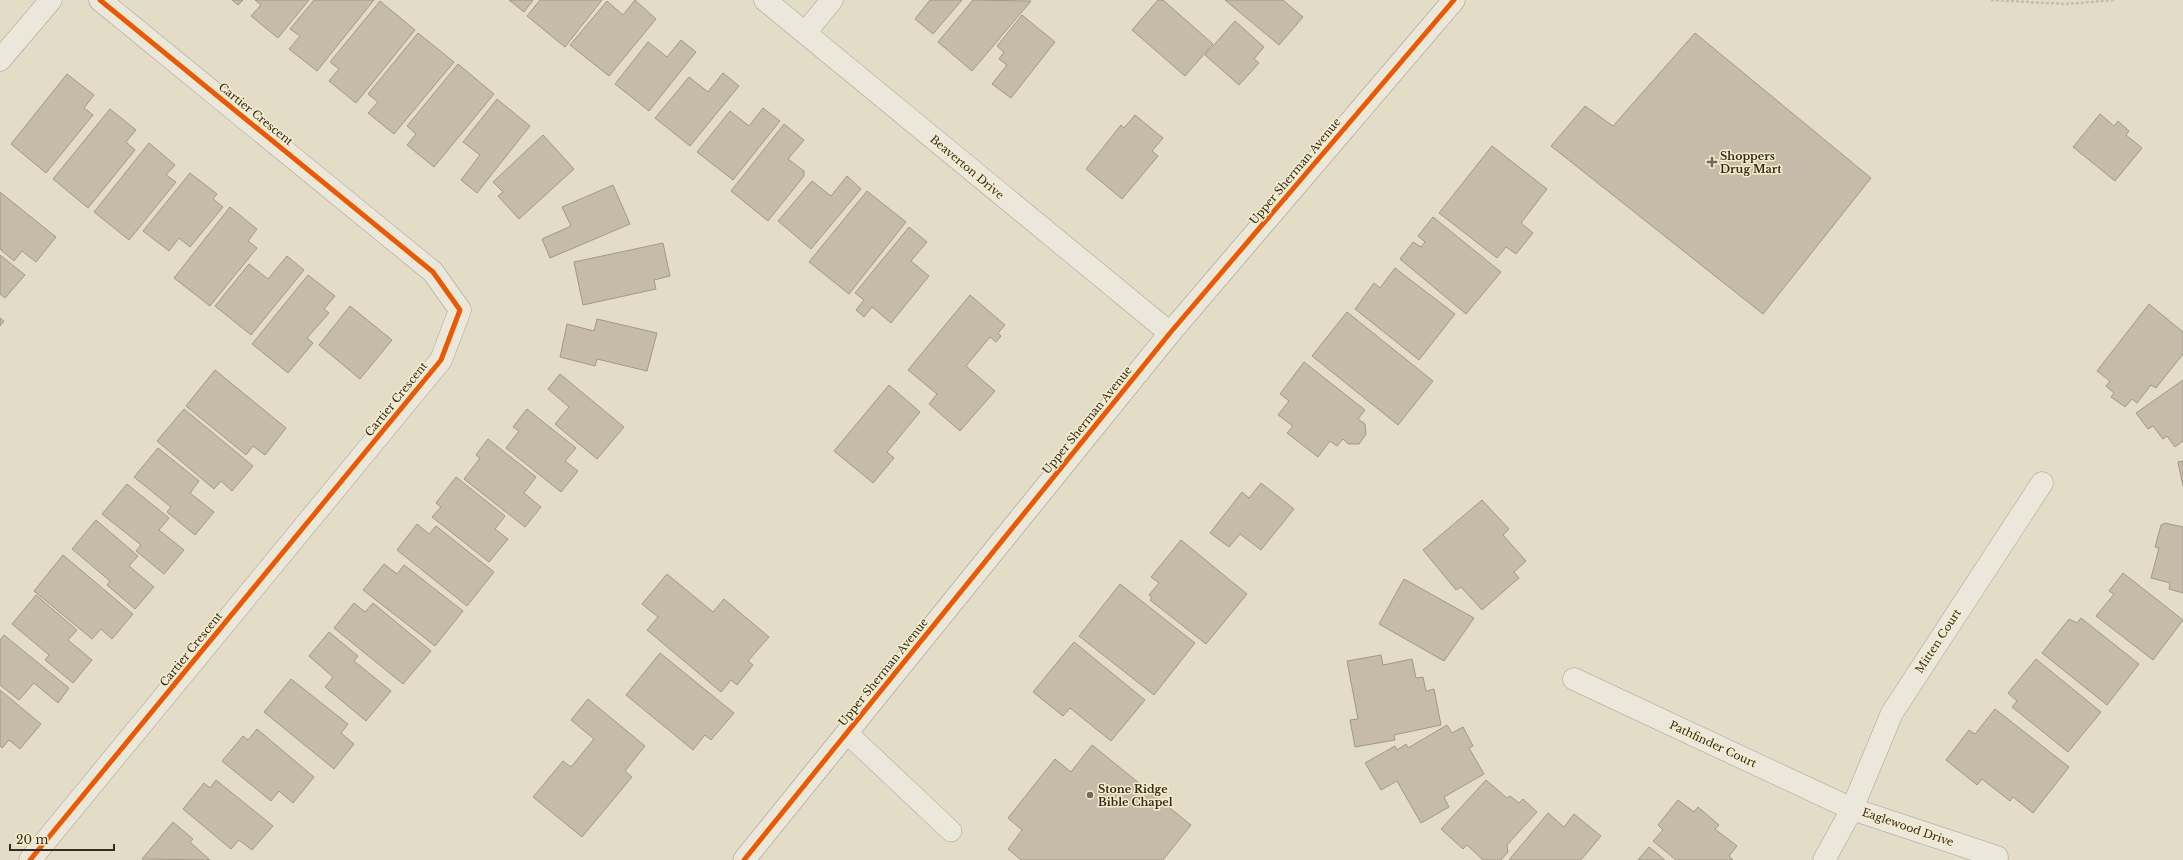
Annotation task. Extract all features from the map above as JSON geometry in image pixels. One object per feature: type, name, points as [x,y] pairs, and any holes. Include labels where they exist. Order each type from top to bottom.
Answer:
[{"type":"street","points":[[0,60],[51,0]]},
{"type":"street","name":"Cartier Crescent","points":[[30,860],[441,360],[460,310],[433,272],[100,0]]},
{"type":"street","name":"Beaverton Drive","points":[[765,0],[1170,333]]},
{"type":"street","points":[[805,33],[832,0]]},
{"type":"street","name":"Upper Sherman Avenue","points":[[744,860],[1170,333],[1454,0]]},
{"type":"street","name":"Mitten Court","points":[[1852,808],[1892,713],[2042,483]]},
{"type":"street","name":"Pathfinder Court","points":[[1574,679],[1852,808]]},
{"type":"street","name":"Eaglewood Drive","points":[[1824,860],[1852,808],[1997,857]]},
{"type":"lane","points":[[846,733],[951,830]]},
{"type":"path","points":[[1991,0],[2066,4],[2114,0]]},
{"type":"building","points":[[232,0],[243,0],[238,5]]},
{"type":"building","points":[[255,0],[309,0],[278,38],[251,16],[261,5]]},
{"type":"building","points":[[314,0],[374,0],[317,71],[289,49],[300,36],[290,29]]},
{"type":"building","points":[[509,0],[533,0],[524,12]]},
{"type":"building","points":[[540,0],[602,0],[565,47],[527,16]]},
{"type":"building","points":[[635,0],[656,19],[609,76],[570,45],[607,1],[623,15]]},
{"type":"building","points":[[930,0],[962,0],[933,34],[915,19]]},
{"type":"building","points":[[973,0],[1031,1],[972,71],[938,42]]},
{"type":"building","points":[[1158,0],[1163,0],[1213,44],[1185,76],[1132,30]]},
{"type":"building","points":[[1225,0],[1283,0],[1303,17],[1279,45]]},
{"type":"building","points":[[380,1],[415,30],[356,103],[329,81],[339,69],[330,62]]},
{"type":"building","points":[[1022,15],[1055,42],[1011,98],[992,84],[1007,65],[999,59],[1004,52],[997,46]]},
{"type":"building","points":[[1235,21],[1264,47],[1254,59],[1259,63],[1239,85],[1205,55]]},
{"type":"building","points":[[418,33],[454,62],[394,134],[368,113],[378,102],[368,94]]},
{"type":"building","name":"Shoppers Drug Mart","points":[[1695,33],[1871,178],[1763,314],[1551,146],[1585,106],[1613,126]]},
{"type":"building","points":[[681,40],[696,52],[649,111],[615,84],[648,42],[667,57]]},
{"type":"building","points":[[458,64],[494,94],[434,167],[407,145],[416,134],[407,126]]},
{"type":"building","points":[[723,73],[739,86],[690,146],[655,118],[689,77],[708,92]]},
{"type":"building","points":[[67,74],[94,95],[84,108],[93,115],[46,173],[11,144]]},
{"type":"building","points":[[497,99],[530,126],[477,193],[461,180],[480,155],[463,142]]},
{"type":"building","points":[[763,108],[780,121],[733,180],[697,152],[730,111],[749,126]]},
{"type":"building","points":[[110,109],[136,130],[126,142],[135,150],[88,208],[53,179]]},
{"type":"building","points":[[2100,114],[2114,126],[2118,121],[2129,131],[2126,135],[2142,148],[2115,181],[2073,147]]},
{"type":"building","points":[[1135,115],[1163,138],[1152,151],[1158,156],[1122,199],[1086,169],[1121,125],[1124,128]]},
{"type":"building","points":[[784,124],[804,140],[788,159],[804,171],[804,176],[768,221],[731,191]]},
{"type":"building","points":[[543,135],[574,169],[519,219],[498,196],[503,192],[493,182]]},
{"type":"building","points":[[149,143],[175,165],[166,175],[176,182],[129,240],[94,212]]},
{"type":"building","points":[[1492,146],[1547,189],[1521,223],[1533,233],[1516,254],[1506,247],[1497,258],[1439,213]]},
{"type":"building","points":[[190,173],[217,194],[213,199],[223,207],[190,247],[179,238],[169,251],[143,231]]},
{"type":"building","points":[[847,176],[861,189],[811,249],[778,221],[812,181],[831,196]]},
{"type":"building","points":[[613,185],[630,224],[550,258],[542,239],[571,226],[562,207]]},
{"type":"building","points":[[867,191],[906,222],[849,294],[809,262]]},
{"type":"building","points":[[0,192],[56,237],[36,262],[22,251],[14,261],[0,249]]},
{"type":"building","points":[[230,207],[257,229],[248,241],[257,248],[210,306],[174,278]]},
{"type":"building","points":[[1433,217],[1501,272],[1466,314],[1400,259],[1413,242],[1421,247],[1425,242],[1418,236]]},
{"type":"building","points":[[909,227],[927,242],[911,261],[929,276],[891,323],[872,307],[864,317],[856,310],[864,300],[855,293]]},
{"type":"building","points":[[663,243],[670,276],[654,280],[656,289],[583,305],[574,262]]},
{"type":"building","points":[[0,255],[25,275],[5,298],[0,294]]},
{"type":"building","points":[[287,256],[304,270],[251,335],[215,306],[249,264],[268,279]]},
{"type":"building","points":[[1395,268],[1455,314],[1419,360],[1355,309],[1374,283],[1380,288]]},
{"type":"building","points":[[308,275],[335,296],[324,309],[329,313],[307,338],[313,343],[288,373],[252,344]]},
{"type":"building","points":[[970,295],[1005,325],[998,333],[1001,336],[996,342],[990,337],[966,366],[995,391],[960,431],[929,404],[937,394],[908,370]]},
{"type":"building","points":[[2149,304],[2183,332],[2183,354],[2156,388],[2151,385],[2137,403],[2132,399],[2125,407],[2111,397],[2114,393],[2106,386],[2110,381],[2097,371]]},
{"type":"building","points":[[350,306],[392,340],[360,379],[319,345]]},
{"type":"building","points":[[1347,312],[1433,381],[1398,425],[1312,356]]},
{"type":"building","points":[[0,318],[4,321],[0,326]]},
{"type":"building","points":[[597,319],[657,333],[647,371],[597,359],[595,366],[560,357],[567,324],[594,331]]},
{"type":"building","points":[[1304,362],[1365,410],[1358,419],[1365,424],[1366,434],[1359,444],[1348,444],[1343,439],[1337,446],[1330,441],[1318,457],[1287,433],[1293,426],[1278,415],[1289,401],[1280,394]]},
{"type":"building","points":[[215,370],[286,428],[265,455],[253,446],[246,455],[186,406]]},
{"type":"building","points":[[560,374],[624,427],[597,459],[555,424],[569,407],[548,389]]},
{"type":"building","points":[[2183,380],[2183,441],[2175,447],[2167,436],[2163,439],[2153,426],[2148,429],[2136,413]]},
{"type":"building","points":[[889,385],[920,412],[887,452],[894,458],[873,483],[834,451]]},
{"type":"building","points":[[184,409],[253,466],[232,491],[221,481],[214,489],[157,441]]},
{"type":"building","points":[[527,409],[576,448],[565,461],[578,471],[561,492],[506,448],[519,431],[513,427]]},
{"type":"building","points":[[488,439],[536,477],[524,493],[541,507],[525,527],[464,479],[480,458],[476,455]]},
{"type":"building","points":[[158,448],[199,481],[190,493],[214,512],[195,535],[167,512],[171,507],[134,477]]},
{"type":"building","points":[[2183,461],[2183,486],[2178,462]]},
{"type":"building","points":[[456,477],[505,516],[495,529],[508,539],[489,562],[432,517],[441,507],[436,503]]},
{"type":"building","points":[[1261,483],[1294,509],[1261,550],[1240,534],[1229,547],[1210,533],[1242,492],[1249,498]]},
{"type":"building","points":[[127,484],[169,518],[159,530],[184,550],[164,574],[136,551],[141,545],[102,514]]},
{"type":"building","points":[[1482,500],[1509,529],[1503,535],[1526,561],[1514,572],[1519,578],[1482,610],[1461,587],[1456,590],[1423,550]]},
{"type":"building","points":[[96,520],[138,556],[129,566],[154,587],[135,609],[107,585],[110,581],[72,549]]},
{"type":"building","points":[[2165,523],[2183,527],[2183,593],[2169,589],[2170,583],[2151,578],[2159,548],[2155,547],[2161,525]]},
{"type":"building","points":[[417,524],[429,534],[436,526],[494,572],[467,606],[397,550]]},
{"type":"building","points":[[1181,540],[1247,594],[1206,644],[1150,600],[1152,597],[1149,595],[1159,583],[1151,577]]},
{"type":"building","points":[[63,555],[133,614],[112,639],[101,629],[92,639],[34,591]]},
{"type":"building","points":[[384,564],[397,574],[404,565],[463,611],[435,646],[363,590]]},
{"type":"building","points":[[2123,573],[2183,620],[2153,660],[2096,616],[2114,594],[2109,591]]},
{"type":"building","points":[[667,574],[713,612],[724,599],[769,637],[748,661],[753,665],[737,685],[731,680],[721,692],[647,630],[658,617],[642,604]]},
{"type":"building","points":[[1404,579],[1474,618],[1444,661],[1379,624]]},
{"type":"building","points":[[1120,584],[1195,643],[1154,695],[1079,636]]},
{"type":"building","points":[[36,595],[77,630],[68,640],[92,660],[73,683],[45,660],[49,655],[12,624]]},
{"type":"building","points":[[354,603],[365,612],[373,603],[431,651],[403,684],[334,628]]},
{"type":"building","points":[[2081,618],[2139,664],[2107,705],[2042,653],[2069,619],[2077,623]]},
{"type":"building","points":[[329,632],[358,656],[354,661],[391,691],[366,721],[325,687],[333,677],[309,656]]},
{"type":"building","points":[[4,635],[69,688],[58,703],[34,683],[19,700],[0,685],[0,640]]},
{"type":"building","points":[[1074,642],[1145,700],[1111,741],[1070,708],[1063,716],[1033,692]]},
{"type":"building","points":[[660,653],[734,713],[711,740],[705,735],[693,750],[626,695]]},
{"type":"building","points":[[1381,655],[1383,665],[1412,659],[1416,678],[1423,677],[1426,691],[1434,689],[1441,725],[1394,735],[1395,740],[1355,747],[1350,720],[1358,719],[1347,661]]},
{"type":"building","points":[[2036,659],[2101,712],[2068,752],[2012,707],[2017,701],[2008,693]]},
{"type":"building","points":[[291,679],[348,724],[341,733],[354,744],[334,769],[264,712]]},
{"type":"building","points":[[0,690],[41,724],[20,749],[9,740],[2,748],[0,746]]},
{"type":"building","points":[[588,699],[645,746],[625,771],[632,777],[582,837],[533,797],[563,761],[571,767],[594,739],[571,720]]},
{"type":"building","points":[[1995,709],[2069,767],[2033,813],[2013,797],[2010,801],[1982,779],[1977,785],[1946,760],[1969,730],[1975,734]]},
{"type":"building","points":[[1447,725],[1452,733],[1463,727],[1473,746],[1469,748],[1484,774],[1444,797],[1449,807],[1421,823],[1397,781],[1381,790],[1365,763],[1395,746],[1397,750],[1406,744],[1408,748]]},
{"type":"building","points":[[257,729],[314,777],[293,803],[279,791],[271,801],[222,761],[243,736],[248,740]]},
{"type":"building","name":"Stone Ridge Bible Chapel","points":[[1092,745],[1191,825],[1163,860],[1021,860],[1008,849],[1022,830],[1008,818],[1055,759],[1071,772]]},
{"type":"building","points":[[216,780],[273,826],[252,850],[239,840],[231,849],[183,809],[204,783],[210,788]]},
{"type":"building","points":[[1486,780],[1507,798],[1510,796],[1519,803],[1523,799],[1537,812],[1507,845],[1508,852],[1501,860],[1483,860],[1467,845],[1463,849],[1441,829]]},
{"type":"building","points":[[1678,800],[1694,812],[1698,807],[1719,825],[1715,829],[1737,846],[1729,856],[1733,860],[1676,860],[1653,841],[1663,830],[1658,825]]},
{"type":"building","points":[[1548,813],[1564,827],[1574,814],[1601,836],[1581,860],[1509,860]]},
{"type":"building","points":[[173,822],[193,839],[190,842],[210,860],[142,859]]},
{"type":"building","points":[[1649,847],[1665,860],[1638,860]]},
{"type":"cycle path","points":[[30,860],[441,360],[460,310],[433,272],[100,0]]},
{"type":"cycle path","points":[[744,860],[1170,333],[1454,0]]},
{"type":"place","name":"Shoppers Drug Mart","points":[[1712,162]]},
{"type":"place","name":"Stone Ridge Bible Chapel","points":[[1090,795]]}]
